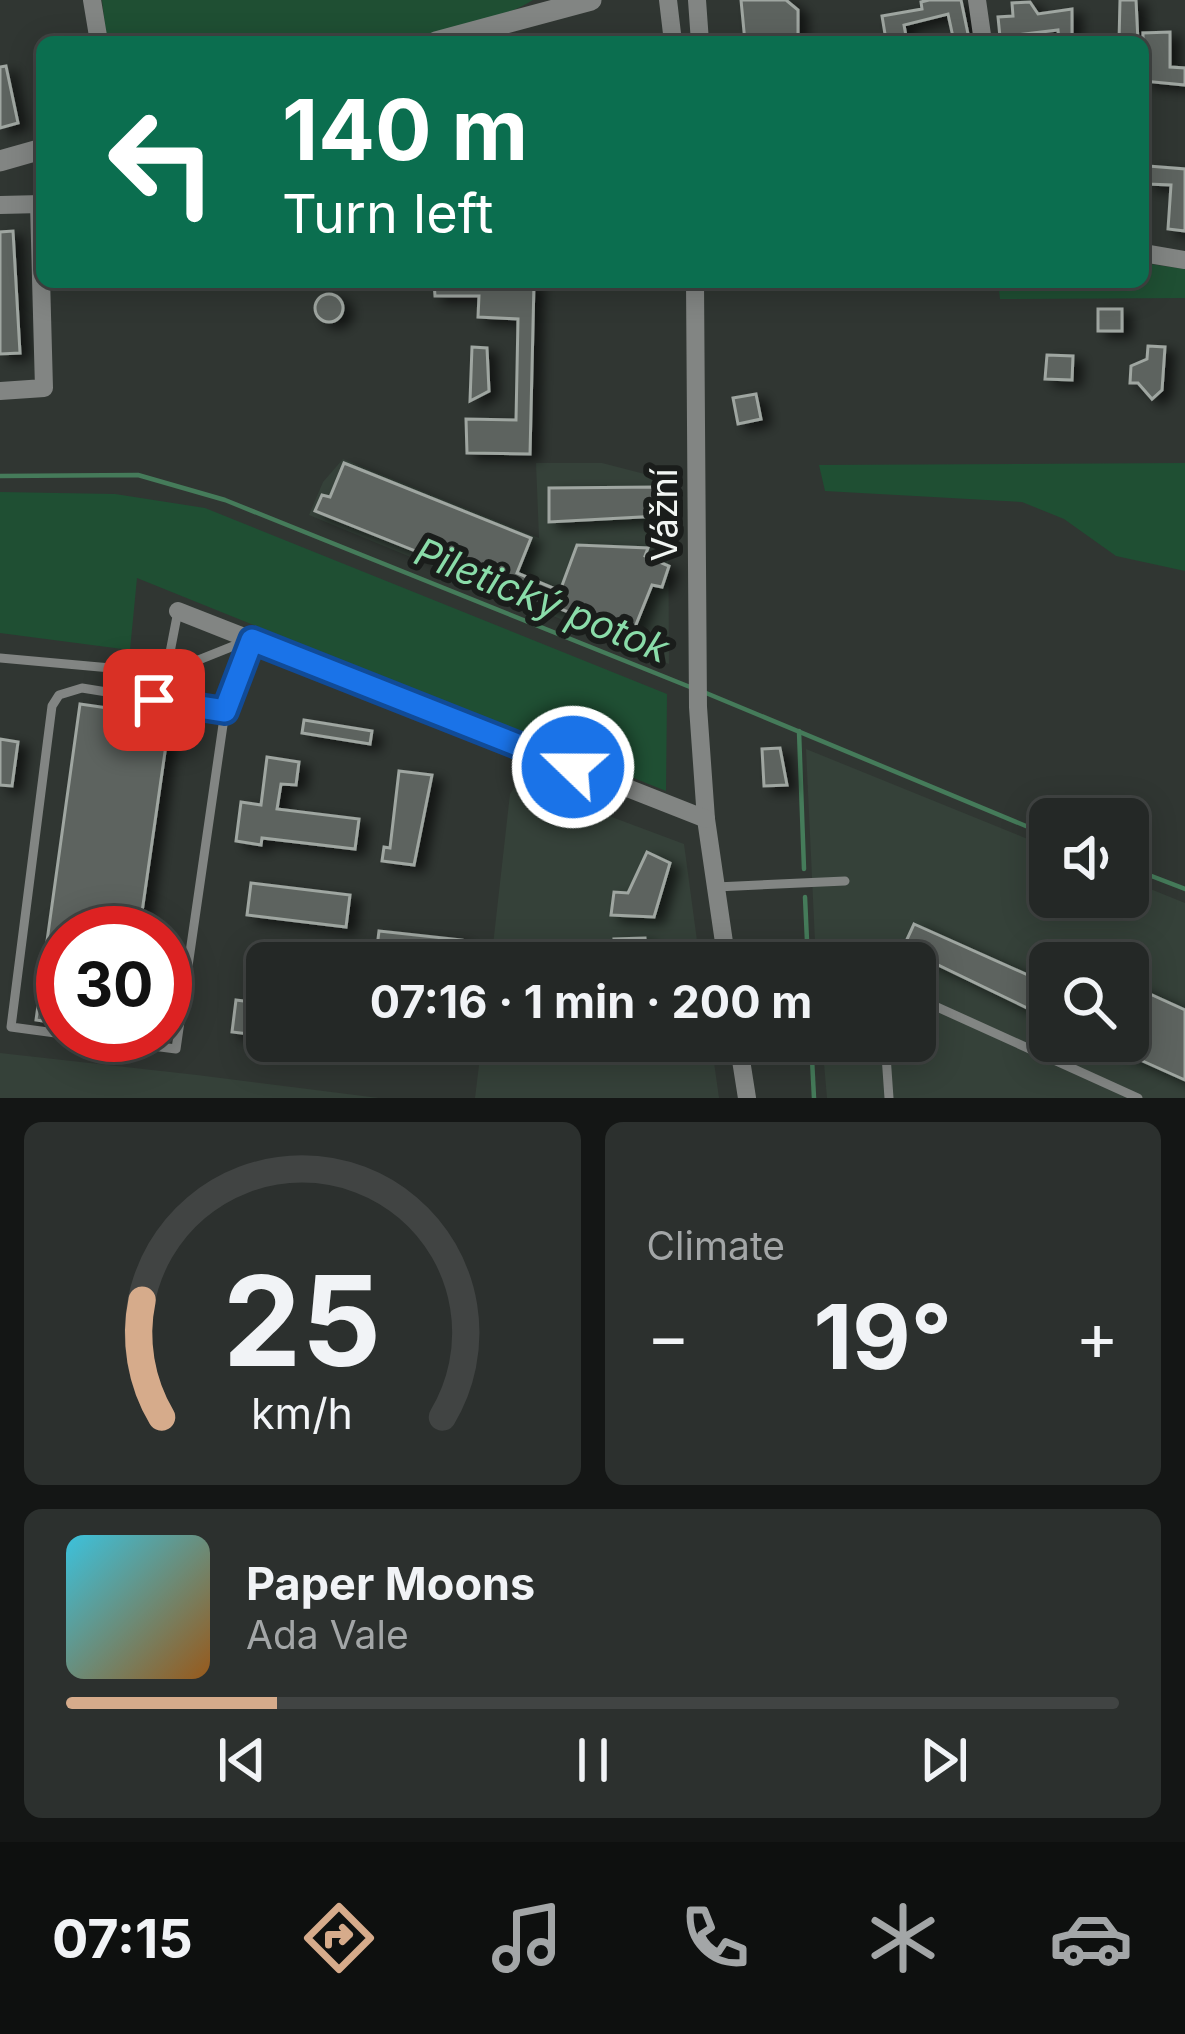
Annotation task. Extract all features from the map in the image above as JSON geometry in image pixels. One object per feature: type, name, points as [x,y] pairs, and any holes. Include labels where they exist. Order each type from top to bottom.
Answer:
[{"type":"street","points":[[92,0],[98,36]]},
{"type":"street","points":[[458,36],[591,0]]},
{"type":"street","points":[[668,0],[672,36]]},
{"type":"street","points":[[698,0],[700,36]]},
{"type":"street","points":[[977,0],[982,36]]},
{"type":"street","points":[[0,160],[36,151]]},
{"type":"street","points":[[0,205],[36,204]]},
{"type":"street","points":[[1149,254],[1185,260]]},
{"type":"street","points":[[0,391],[44,388],[42,288]]},
{"type":"street","name":"Vážní","points":[[695,288],[698,707],[706,819],[724,942]]},
{"type":"street","points":[[178,611],[706,819]]},
{"type":"street","points":[[742,1062],[747,1098]]},
{"type":"lane","points":[[166,673],[178,611]]},
{"type":"lane","points":[[0,658],[166,673],[252,640]]},
{"type":"lane","points":[[192,939],[225,711],[252,640]]},
{"type":"lane","points":[[36,1031],[11,1028],[52,706],[59,695],[82,688],[225,711]]},
{"type":"lane","points":[[716,887],[845,881]]},
{"type":"lane","points":[[936,1007],[1138,1098]]},
{"type":"lane","points":[[886,1062],[889,1098]]},
{"type":"shaded area","points":[[343,459],[539,538],[536,463],[602,463],[668,480],[669,664],[309,515],[323,482]]},
{"type":"shaded area","points":[[806,749],[1029,839],[1029,918],[1149,918],[1149,888],[1185,903],[1185,1098],[827,1098],[824,1062],[936,1062],[936,942],[815,942]]},
{"type":"shaded area","points":[[518,782],[684,844],[697,942],[493,942],[510,794]]},
{"type":"shaded area","points":[[0,1053],[36,1057],[36,1062],[81,1062],[379,1098],[0,1098]]},
{"type":"shaded area","points":[[479,1062],[714,1062],[719,1098],[475,1098]]},
{"type":"green space","points":[[102,0],[533,0],[489,20],[423,36],[106,36]]},
{"type":"green space","points":[[1149,264],[1185,269],[1185,298],[1000,299],[999,288],[1149,288]]},
{"type":"green space","points":[[1185,463],[1185,571],[1116,556],[1064,519],[1022,502],[825,491],[819,465]]},
{"type":"green space","points":[[0,492],[115,494],[205,508],[667,694],[666,791],[137,578],[130,650],[0,633]]},
{"type":"building","points":[[741,0],[786,0],[798,10],[798,36],[744,36]]},
{"type":"building","points":[[961,0],[968,34],[953,36],[948,14],[904,25],[906,36],[885,36],[882,16],[922,9],[921,2]]},
{"type":"building","points":[[1120,0],[1136,0],[1138,36],[1119,36]]},
{"type":"building","points":[[1030,2],[1038,14],[1072,9],[1072,36],[1058,36],[1058,30],[1000,36],[998,17],[1013,16],[1012,3]]},
{"type":"building","points":[[1170,32],[1170,67],[1185,68],[1185,85],[1149,82],[1149,36],[1143,33]]},
{"type":"building","points":[[6,66],[18,123],[0,128],[0,67]]},
{"type":"building","points":[[1149,166],[1185,169],[1185,231],[1168,229],[1171,185],[1149,184]]},
{"type":"building","points":[[13,231],[20,353],[0,354],[0,232]]},
{"type":"building","points":[[434,288],[534,288],[530,454],[467,453],[466,419],[516,420],[518,319],[478,317],[479,296],[435,296]]},
{"type":"building","points":[[329,294],[339,298],[343,308],[339,318],[329,322],[319,318],[315,308],[319,298]]},
{"type":"building","points":[[1098,309],[1122,309],[1122,331],[1098,331]]},
{"type":"building","points":[[1148,346],[1165,347],[1162,390],[1152,399],[1138,383],[1130,383],[1131,366],[1147,359]]},
{"type":"building","points":[[472,347],[487,348],[489,391],[470,401]]},
{"type":"building","points":[[1047,355],[1073,356],[1072,380],[1045,379]]},
{"type":"building","points":[[756,394],[761,419],[738,424],[733,398]]},
{"type":"building","points":[[344,463],[531,538],[517,573],[560,591],[577,545],[648,548],[645,556],[669,566],[662,587],[652,585],[631,637],[315,511],[322,495],[330,497]]},
{"type":"building","points":[[659,487],[659,516],[549,522],[549,488]]},
{"type":"building","points":[[80,704],[170,717],[143,906],[52,906]]},
{"type":"building","points":[[304,720],[372,731],[370,744],[302,733]]},
{"type":"building","points":[[0,739],[18,742],[12,786],[0,785]]},
{"type":"building","points":[[780,748],[787,785],[764,786],[762,749]]},
{"type":"building","points":[[267,757],[299,762],[296,785],[281,784],[277,809],[359,819],[355,849],[262,838],[261,845],[236,841],[241,802],[261,805]]},
{"type":"building","points":[[399,771],[432,775],[414,865],[382,861],[384,847],[390,848]]},
{"type":"building","points":[[647,852],[670,863],[654,917],[611,915],[614,892],[628,893]]},
{"type":"building","points":[[251,883],[350,895],[346,927],[247,915]]},
{"type":"building","points":[[914,924],[1029,976],[1029,1009],[936,964],[936,942],[906,942]]},
{"type":"building","points":[[379,931],[462,940],[462,942],[378,942]]},
{"type":"building","points":[[645,938],[645,942],[614,942]]},
{"type":"building","points":[[1149,994],[1185,1010],[1185,1080],[1145,1062],[1149,1062]]},
{"type":"building","points":[[236,1000],[246,1001],[246,1034],[232,1032]]},
{"type":"waterway","name":"Piletický potok","points":[[0,476],[138,475],[225,500],[690,687]]},
{"type":"waterway","name":"Piletický potok","points":[[706,693],[1029,827]]},
{"type":"waterway","points":[[799,731],[804,869]]},
{"type":"waterway","name":"Piletický potok","points":[[1149,875],[1185,889]]},
{"type":"waterway","points":[[805,897],[807,942]]},
{"type":"waterway","points":[[812,1062],[814,1098]]},
{"type":"route","points":[[154,700],[225,711],[252,640],[573,767]]}]
